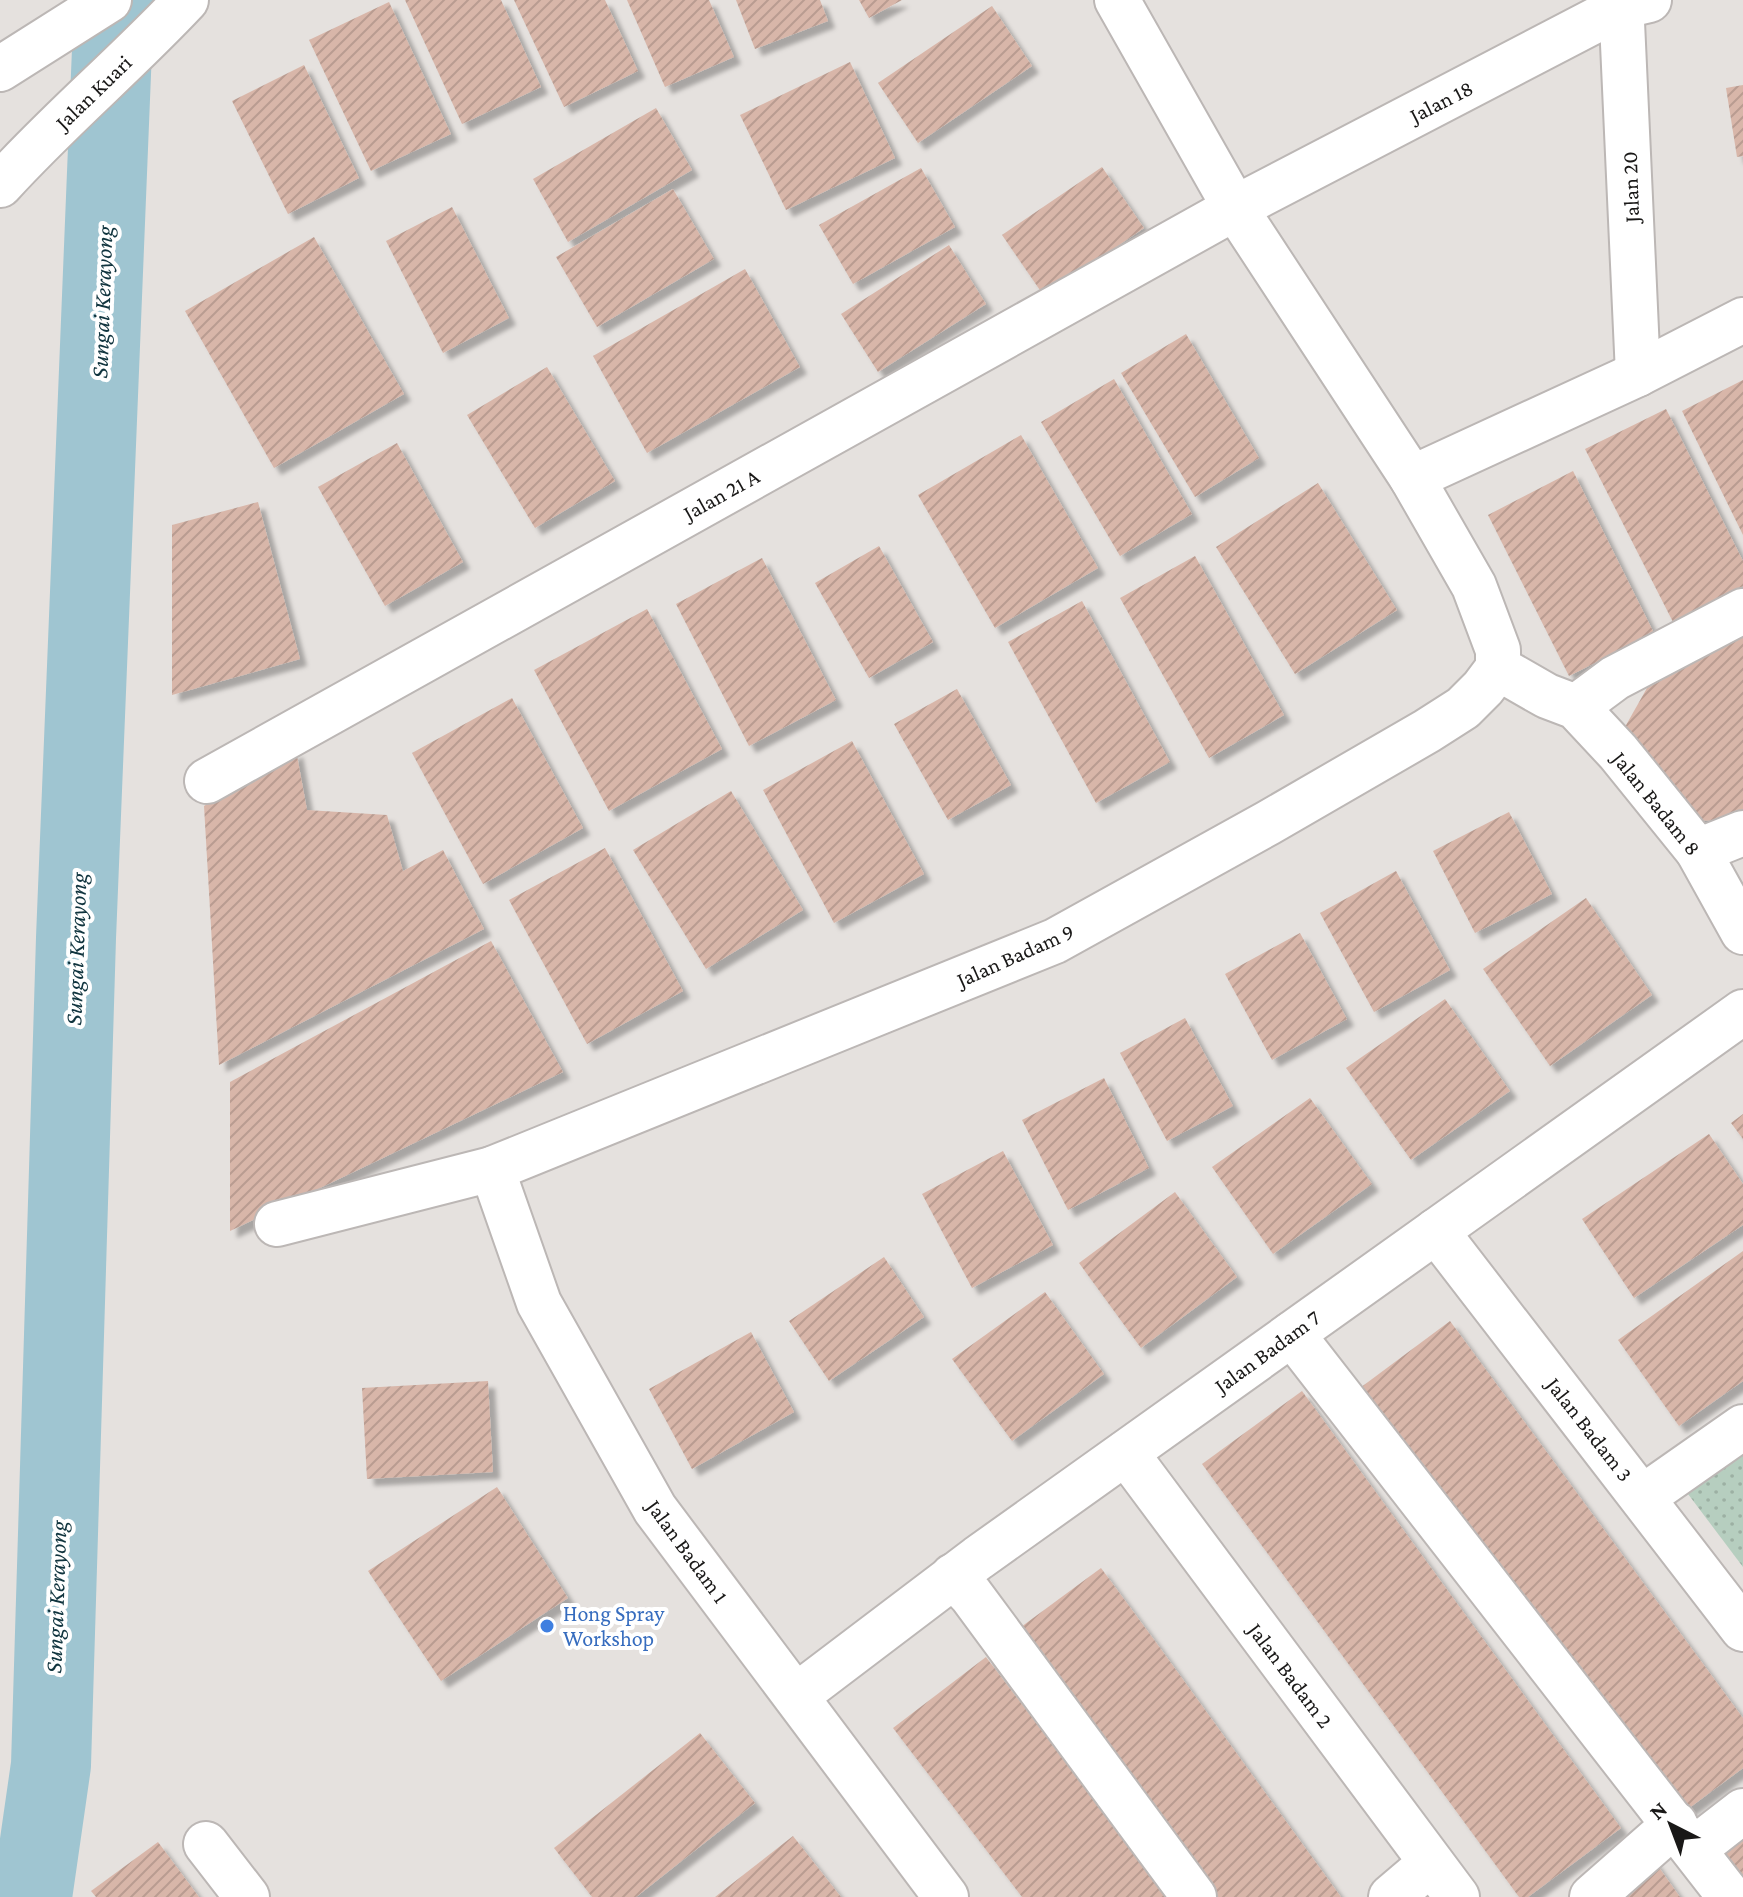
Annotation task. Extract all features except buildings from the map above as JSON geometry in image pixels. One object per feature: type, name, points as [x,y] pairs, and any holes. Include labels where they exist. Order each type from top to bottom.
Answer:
[{"type":"street","points":[[0,69],[109,0]]},
{"type":"street","name":"Jalan Kuari","points":[[0,185],[31,150],[186,0]]},
{"type":"street","points":[[1117,0],[1235,208],[1412,478],[1474,586],[1498,650],[1498,668]]},
{"type":"street","name":"Jalan 18","points":[[1235,208],[1631,2]]},
{"type":"street","name":"Jalan 20","points":[[1631,2],[1638,374]]},
{"type":"street","name":"Jalan 21 A","points":[[207,781],[1235,208]]},
{"type":"street","points":[[1412,478],[1638,374],[1743,320]]},
{"type":"street","points":[[1561,702],[1615,678],[1743,611]]},
{"type":"street","name":"Jalan Badam 8","points":[[1498,668],[1561,702],[1618,752],[1698,851],[1743,932]]},
{"type":"street","name":"Jalan Badam 9","points":[[277,1224],[492,1169],[1055,941],[1427,731],[1463,708],[1498,668]]},
{"type":"street","points":[[1698,851],[1743,833]]},
{"type":"street","name":"Jalan Badam 7","points":[[796,1696],[953,1576],[1743,1012]]},
{"type":"street","name":"Jalan Badam 1","points":[[492,1169],[539,1303],[655,1509],[946,1897]]},
{"type":"street","name":"Jalan Badam 3","points":[[1436,1231],[1743,1629]]},
{"type":"street","points":[[1292,1334],[1730,1897]]},
{"type":"street","points":[[1643,1497],[1743,1427]]},
{"type":"street","name":"Jalan Badam 2","points":[[1126,1453],[1444,1880]]},
{"type":"street","points":[[953,1576],[971,1595],[1194,1897]]},
{"type":"street","points":[[1592,1897],[1684,1836],[1743,1811]]},
{"type":"street","points":[[206,1844],[247,1897]]},
{"type":"street","points":[[1391,1897],[1444,1880]]},
{"type":"green space","points":[[1743,1442],[1743,1567],[1682,1486]]},
{"type":"waterway","name":"Sungai Kerayong","points":[[32,1897],[51,1765],[76,938],[114,0]]},
{"type":"place","name":"Hong Spray Workshop","points":[[547,1626]]}]
